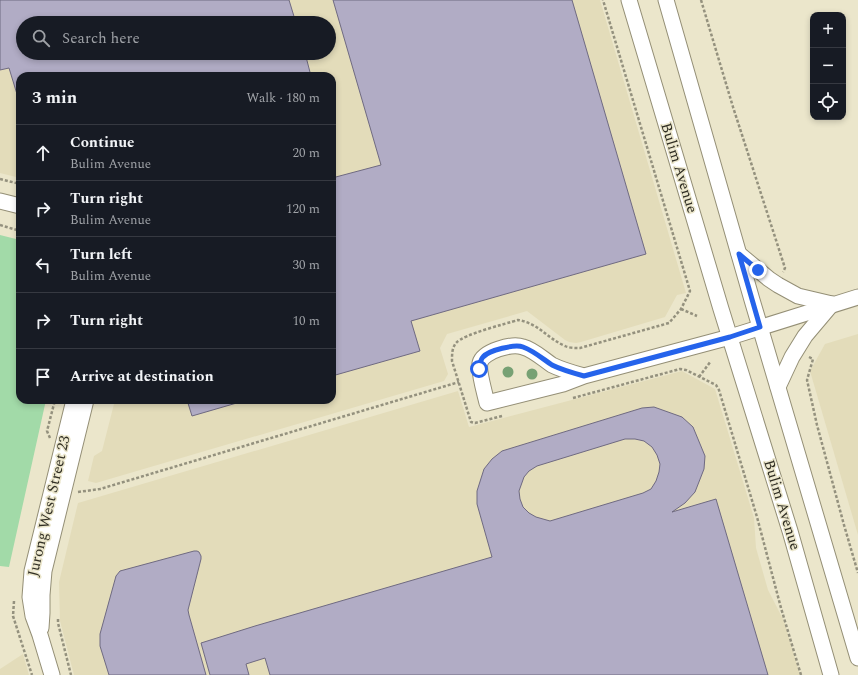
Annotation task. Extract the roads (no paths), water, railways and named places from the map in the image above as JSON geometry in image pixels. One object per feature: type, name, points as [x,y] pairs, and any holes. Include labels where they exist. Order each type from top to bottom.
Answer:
[{"type":"street","name":"Bulim Avenue","points":[[629,0],[790,531],[831,675]]},
{"type":"street","name":"Bulim Avenue","points":[[666,0],[760,327],[858,658]]},
{"type":"street","points":[[0,201],[16,205]]},
{"type":"street","points":[[739,254],[774,282],[798,296],[832,304]]},
{"type":"street","points":[[584,376],[553,365],[522,346],[514,346],[494,351],[483,357],[479,369],[487,402],[563,384],[584,376],[730,337],[858,297]]},
{"type":"street","points":[[778,387],[792,357],[805,336],[832,304]]},
{"type":"street","name":"Jurong West Street 23","points":[[52,675],[40,635],[32,616],[30,597],[32,570],[73,404]]},
{"type":"street","name":"Jurong West Street 23","points":[[40,635],[44,570],[85,404]]}]
